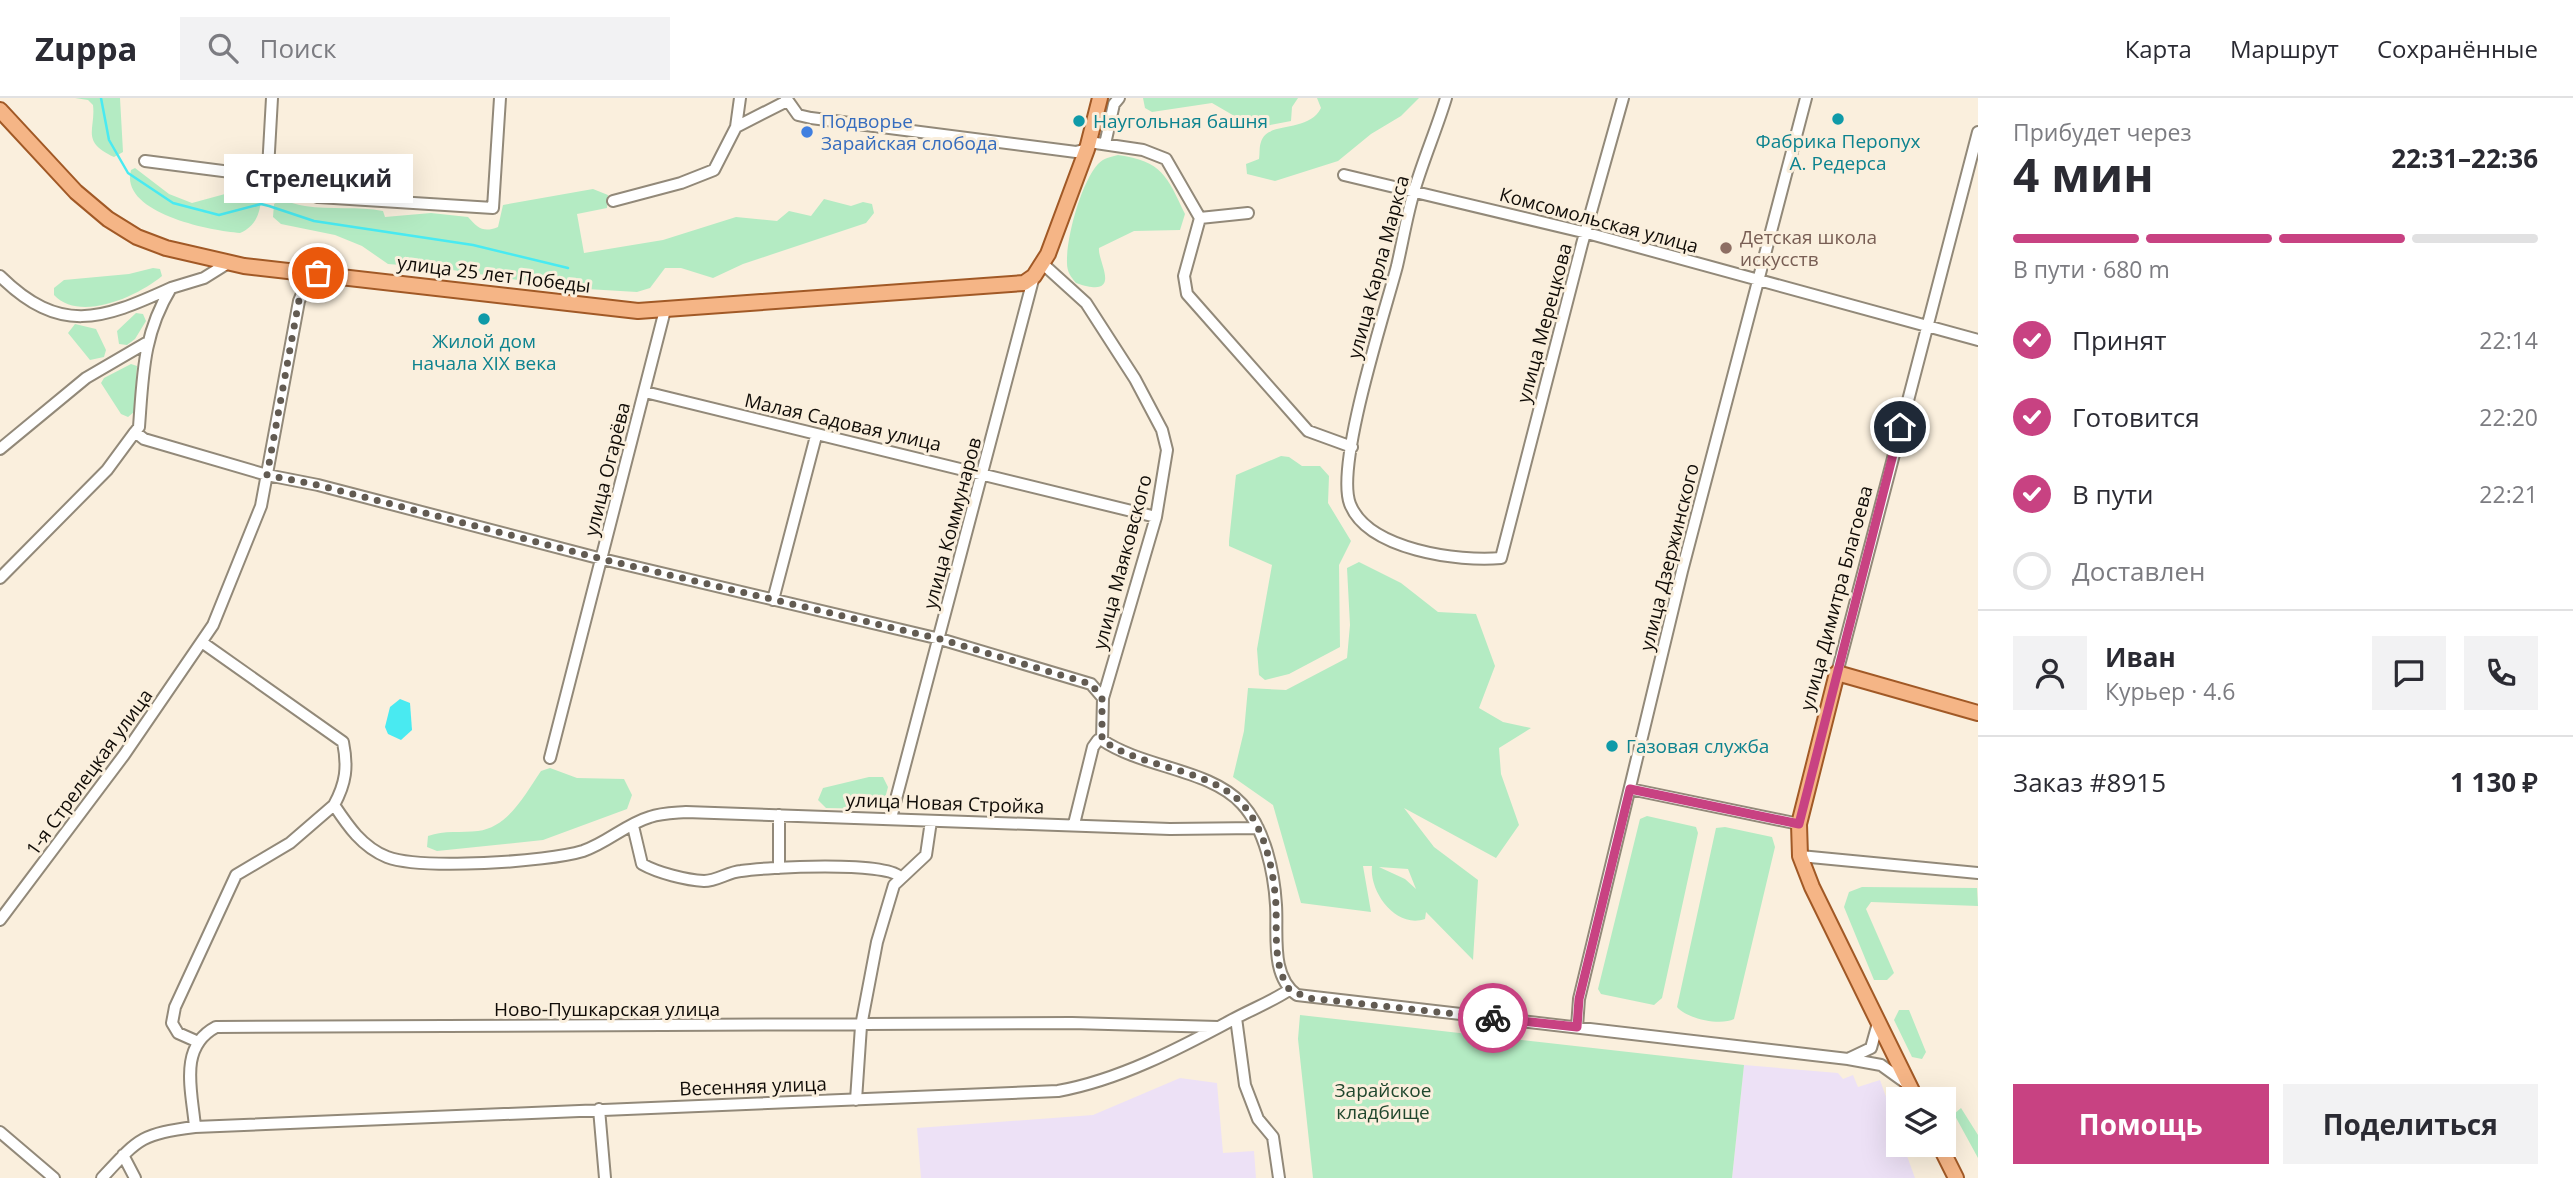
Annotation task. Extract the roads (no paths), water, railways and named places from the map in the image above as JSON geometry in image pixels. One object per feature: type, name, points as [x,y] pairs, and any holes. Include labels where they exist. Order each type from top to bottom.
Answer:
[{"type":"main road","points":[[1034,276],[1043,264],[1088,146],[1100,98]]},
{"type":"main road","name":"улица 25 лет Победы","points":[[1,111],[76,192],[108,219],[137,237],[166,248],[228,263],[583,305],[665,310],[847,294],[1005,286],[1024,283],[1034,276]]},
{"type":"main road","points":[[1837,673],[1978,713]]},
{"type":"main road","name":"улица Димитра Благоева","points":[[1837,673],[1799,824],[1800,856],[1909,1087]]},
{"type":"main road","points":[[1946,1157],[1956,1178]]},
{"type":"street","points":[[272,98],[268,167],[275,183],[318,197],[493,208],[500,98]]},
{"type":"street","points":[[613,201],[681,183],[713,170],[736,127],[740,98]]},
{"type":"street","points":[[1105,144],[1114,104],[1119,98]]},
{"type":"street","name":"улица Карла Маркса","points":[[1446,98],[1414,190],[1359,404],[1346,485],[1350,504],[1360,520],[1374,533],[1395,542],[1468,561],[1502,558]]},
{"type":"street","name":"улица Мерецкова","points":[[1502,558],[1623,98]]},
{"type":"street","name":"улица Дзержинского","points":[[1577,1027],[1579,999],[1682,571],[1806,98]]},
{"type":"street","points":[[736,127],[786,99],[798,115],[811,118],[1076,152],[1088,146],[1105,144],[1143,150],[1166,159],[1200,218],[1184,276],[1187,293],[1308,431],[1352,447]]},
{"type":"street","name":"улица Димитра Благоева","points":[[1837,673],[1978,132]]},
{"type":"street","points":[[145,161],[254,175],[268,167]]},
{"type":"street","name":"Комсомольская улица","points":[[1344,175],[1587,233],[1978,340]]},
{"type":"street","points":[[1200,218],[1248,213]]},
{"type":"street","points":[[0,276],[37,307],[51,313],[83,317],[127,308],[171,288],[204,278],[228,263]]},
{"type":"street","name":"улица Маяковского","points":[[1043,264],[1086,303],[1135,379],[1162,430],[1167,450],[1156,517],[1102,698],[1102,740]]},
{"type":"street","name":"1-я Стрелецкая улица","points":[[0,920],[124,755],[203,643],[257,521],[299,300],[311,273]]},
{"type":"street","name":"улица Коммунаров","points":[[891,818],[1034,276]]},
{"type":"street","points":[[0,578],[107,470],[137,429],[146,343],[155,314],[171,288]]},
{"type":"street","name":"улица Огарёва","points":[[550,758],[665,310]]},
{"type":"street","points":[[0,449],[86,378],[146,343]]},
{"type":"street","name":"Малая Садовая улица","points":[[645,392],[816,436],[983,473],[1156,517]]},
{"type":"street","points":[[137,429],[145,439],[267,475],[318,485],[602,559],[940,639],[1091,684],[1102,698]]},
{"type":"street","points":[[773,600],[816,436]]},
{"type":"street","points":[[102,1178],[123,1155],[154,1132],[195,1127],[190,1064],[196,1041],[178,1033],[172,1023],[175,1007],[236,876],[290,843],[334,806],[345,779],[347,764],[343,742],[203,643]]},
{"type":"street","points":[[1074,824],[1093,747],[1098,740],[1121,752],[1224,789],[1241,803],[1258,828],[1273,883],[1280,968],[1289,989],[1308,998],[1848,1059],[1881,1065],[1907,1083]]},
{"type":"street","points":[[1630,789],[1799,824]]},
{"type":"street","name":"улица Новая Стройка","points":[[334,806],[355,835],[366,844],[387,857],[419,863],[560,855],[583,851],[646,818],[687,812],[1170,829],[1258,828]]},
{"type":"street","points":[[779,815],[779,868]]},
{"type":"street","points":[[856,1100],[861,1026],[877,942],[894,886],[900,877],[926,855],[931,821]]},
{"type":"street","points":[[634,826],[642,864],[649,868],[708,881],[737,871],[779,868],[884,868],[896,872],[900,877]]},
{"type":"street","points":[[1800,856],[1978,873]]},
{"type":"street","name":"Весенняя улица","points":[[195,1127],[856,1100],[1074,1088],[1097,1083],[1220,1027],[1265,1006],[1289,989]]},
{"type":"street","points":[[1236,1018],[1245,1085],[1258,1119],[1273,1137],[1279,1178]]},
{"type":"street","name":"Ново-Пушкарская улица","points":[[196,1041],[216,1027],[1072,1023],[1220,1027]]},
{"type":"street","points":[[1848,1059],[1862,1055],[1871,1048],[1878,1023]]},
{"type":"street","points":[[599,1109],[605,1178]]},
{"type":"street","points":[[0,1132],[54,1178]]},
{"type":"street","points":[[123,1155],[135,1178]]},
{"type":"water","points":[[400,699],[410,703],[412,730],[401,740],[388,734],[385,727],[390,707]]},
{"type":"waterway","points":[[101,98],[109,140],[128,173],[173,203],[219,215],[261,204],[314,221],[473,245],[568,268]]},
{"type":"place","name":"Фабрика Перопух А. Редерса","points":[[1838,119]]},
{"type":"place","name":"Наугольная башня","points":[[1079,121]]},
{"type":"place","name":"Подворье Зарайская слобода","points":[[807,132]]},
{"type":"place","name":"Детская школа искусств","points":[[1726,248]]},
{"type":"place","name":"Стрелецкий","points":[[318,273]]},
{"type":"place","name":"Жилой дом начала XIX века","points":[[484,319]]},
{"type":"place","name":"Газовая служба","points":[[1612,746]]},
{"type":"park label","name":"Зарайское кладбище","points":[[1383,1101]]}]
